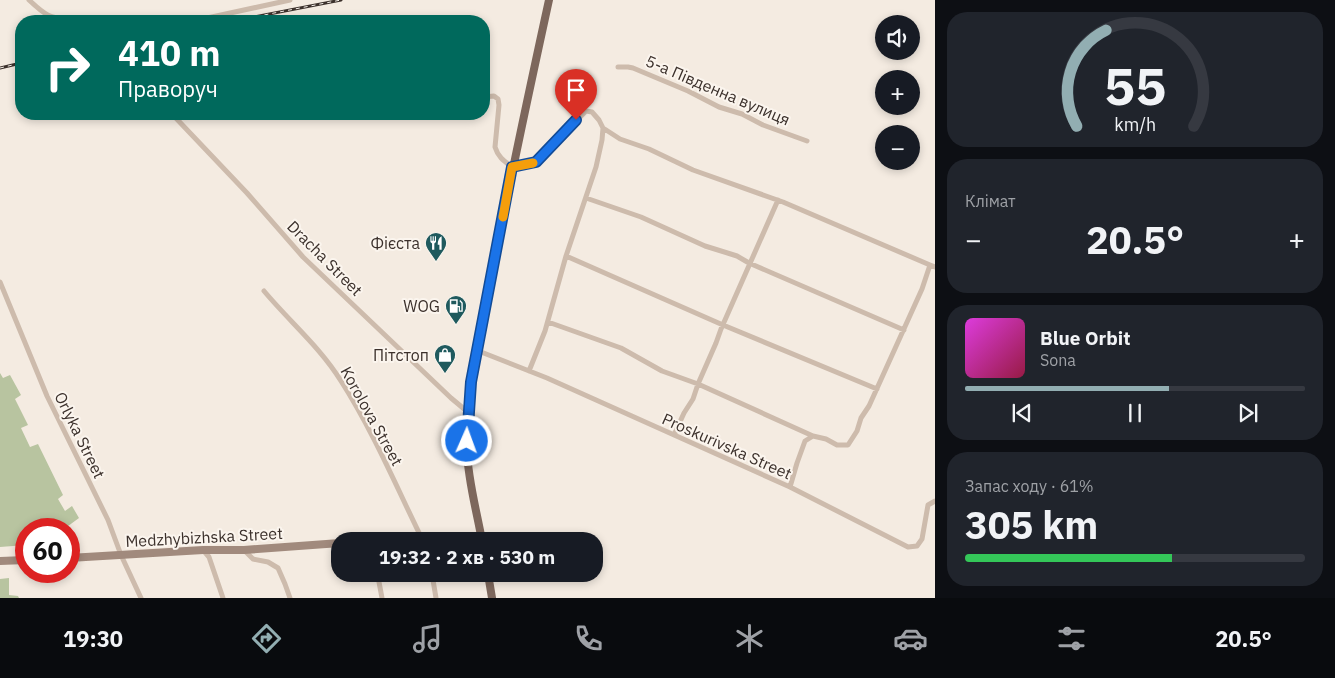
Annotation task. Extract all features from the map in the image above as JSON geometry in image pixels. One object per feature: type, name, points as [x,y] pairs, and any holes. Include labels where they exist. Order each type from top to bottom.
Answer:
[{"type":"main road","points":[[480,532],[467,454],[471,382],[512,167],[549,0]]},
{"type":"main road","name":"Medzhybizhska Street","points":[[80,557],[203,550],[244,550],[331,544]]},
{"type":"main road","points":[[0,561],[15,560]]},
{"type":"main road","points":[[489,582],[492,598]]},
{"type":"street","points":[[29,0],[47,15]]},
{"type":"street","points":[[221,15],[290,0]]},
{"type":"street","name":"5-а Південна вулиця","points":[[618,67],[633,68],[688,91],[719,107],[742,114],[763,125],[807,141]]},
{"type":"street","points":[[490,96],[494,96],[498,99],[499,105],[496,153],[512,167],[536,162],[586,111],[592,112],[599,120],[602,128],[600,149],[586,198],[566,256],[548,322],[529,371]]},
{"type":"street","name":"Dracha Street","points":[[178,120],[247,193],[303,256],[468,413]]},
{"type":"street","points":[[548,322],[621,348],[662,371],[698,384],[812,436],[826,439],[837,445],[848,446],[857,432],[861,418],[869,406],[933,266],[778,200],[693,170],[649,149],[620,139],[602,128]]},
{"type":"street","points":[[586,198],[641,217],[705,246],[737,256],[749,263],[904,330]]},
{"type":"street","points":[[674,435],[693,399],[722,325],[778,200]]},
{"type":"street","points":[[566,256],[722,325],[877,388]]},
{"type":"street","name":"Orlyka Street","points":[[0,282],[47,396],[108,520],[121,555],[141,598]]},
{"type":"street","name":"Korolova Street","points":[[264,291],[341,380],[365,422],[419,532]]},
{"type":"street","name":"Proskurivska Street","points":[[476,350],[547,378],[674,435],[790,488],[908,547],[917,546],[922,540],[928,505],[935,501]]},
{"type":"street","points":[[790,488],[805,441],[812,436]]},
{"type":"street","points":[[203,550],[209,557],[223,598]]},
{"type":"street","points":[[244,550],[253,558],[268,562],[278,568],[290,598]]},
{"type":"street","points":[[379,582],[382,598]]},
{"type":"street","points":[[433,582],[436,598]]},
{"type":"green space","points":[[0,373],[3,378],[10,375],[21,395],[15,399],[28,425],[21,428],[30,447],[38,444],[63,495],[58,499],[65,511],[72,506],[79,518],[15,518],[15,546],[0,547]]},
{"type":"green space","points":[[9,578],[9,595],[18,596],[19,598],[0,598],[0,579]]},
{"type":"railway","points":[[264,15],[341,0]]},
{"type":"railway","points":[[0,68],[15,64]]},
{"type":"slow traffic","points":[[503,217],[512,167],[533,163]]},
{"type":"place","name":"Фієста","points":[[436,262]]},
{"type":"place","name":"WOG","points":[[456,325]]},
{"type":"place","name":"Пітстоп","points":[[445,374]]},
{"type":"route","points":[[467,441],[471,382],[476,350],[512,167],[536,162],[576,120]]}]
